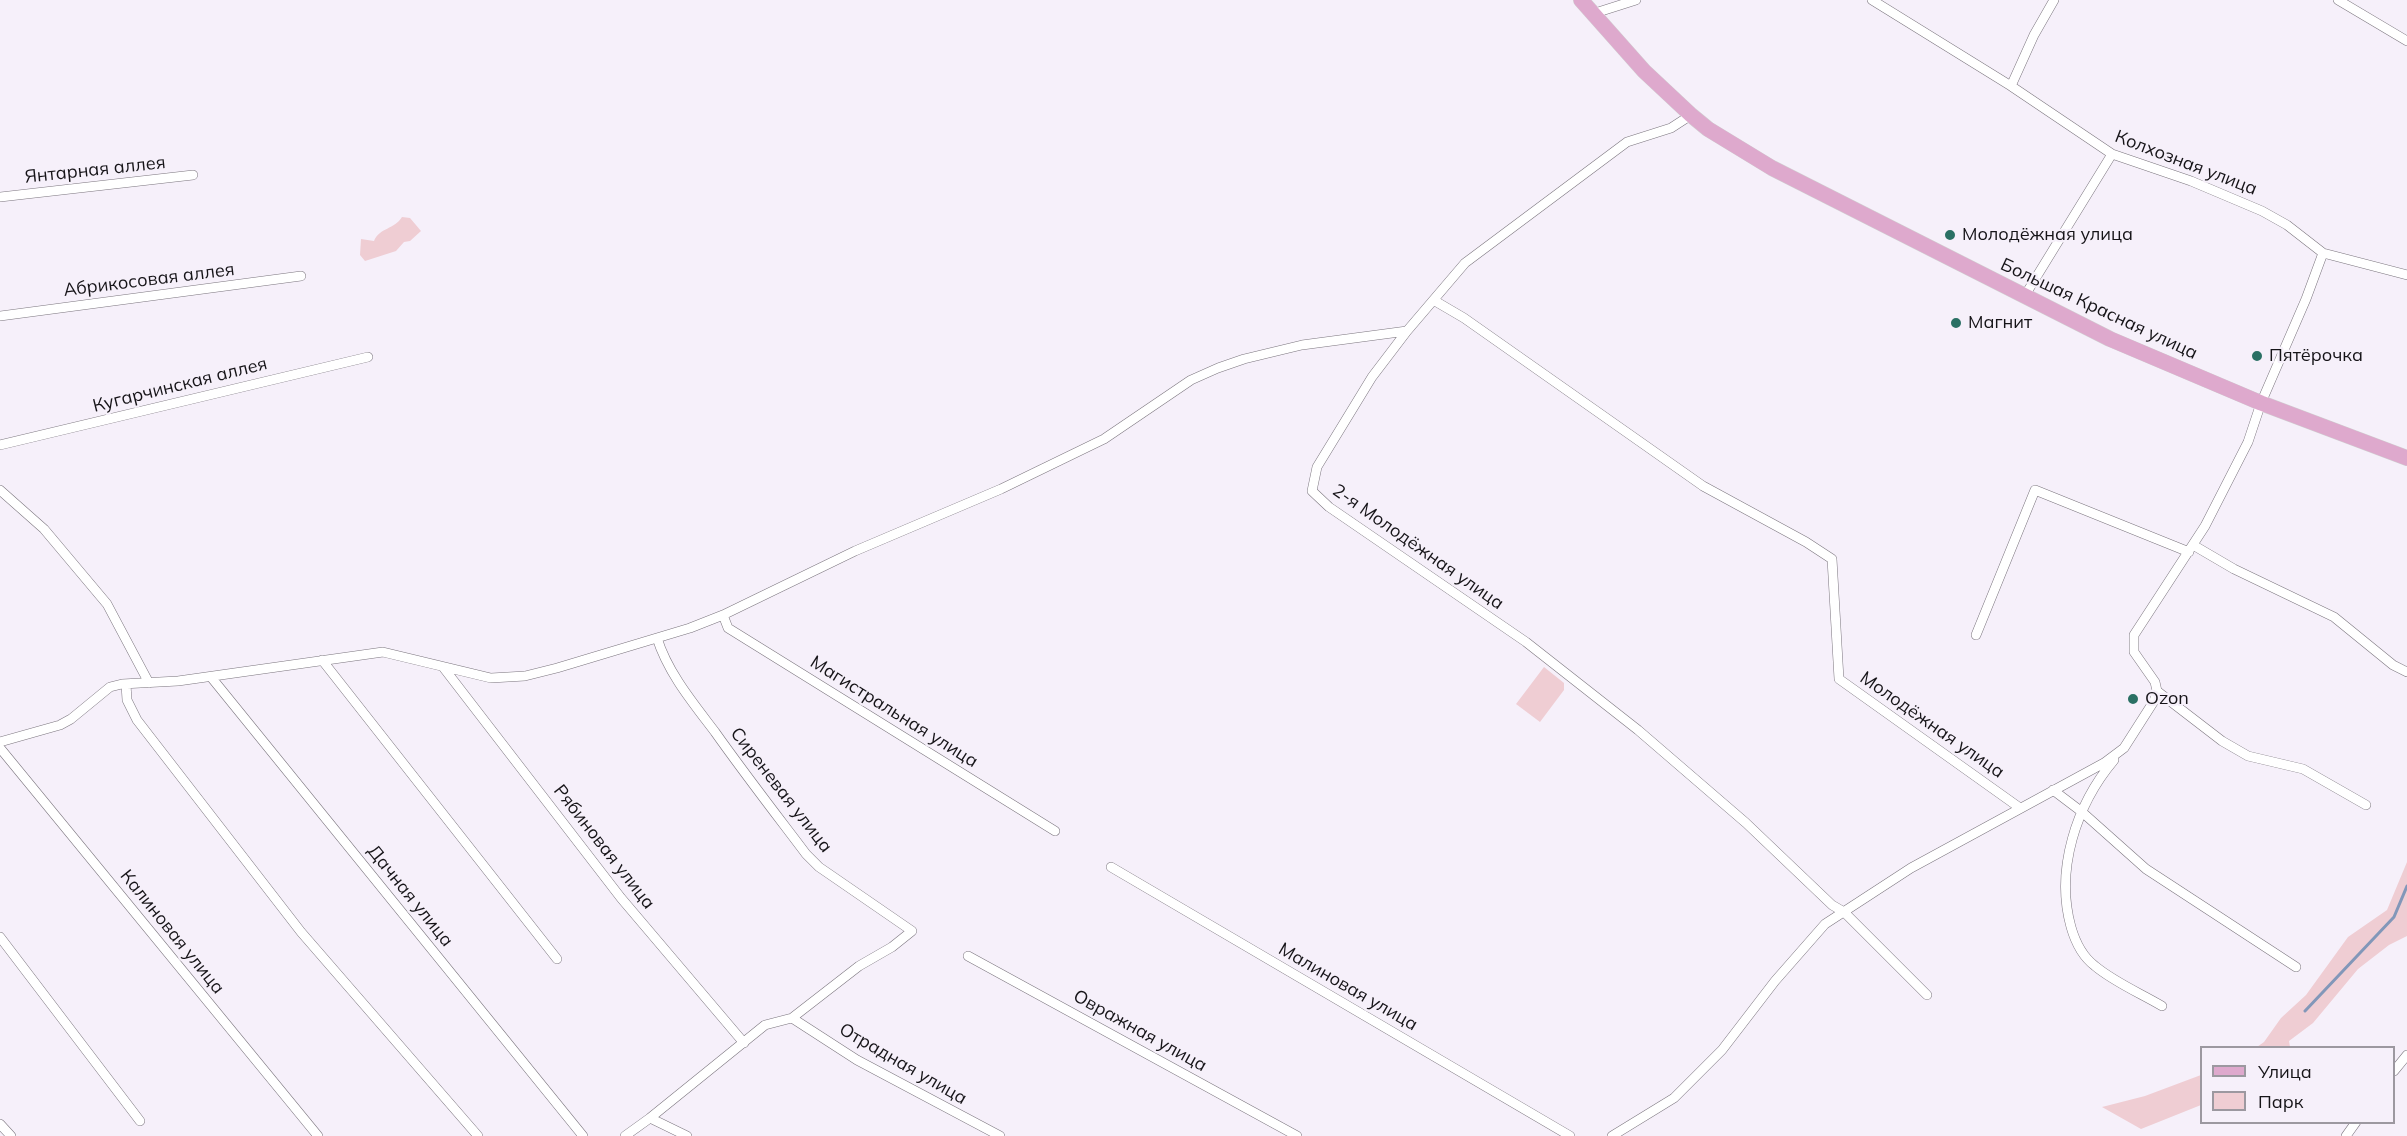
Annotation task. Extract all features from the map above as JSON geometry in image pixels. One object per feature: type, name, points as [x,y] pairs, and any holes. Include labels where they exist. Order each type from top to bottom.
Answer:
[{"type":"main road","name":"Большая Красная улица","points":[[1581,0],[1644,71],[1691,115],[1708,129],[1772,168],[2110,339],[2261,403],[2407,458]]},
{"type":"street","points":[[1592,14],[1636,0]]},
{"type":"street","name":"Колхозная улица","points":[[1872,0],[2011,86],[2112,154],[2191,181],[2262,211],[2287,225],[2323,253],[2407,275]]},
{"type":"street","points":[[2011,86],[2029,44],[2054,0]]},
{"type":"street","points":[[2338,0],[2407,41]]},
{"type":"street","name":"2-я Молодёжная улица","points":[[1691,115],[1671,128],[1627,142],[1465,263],[1435,301],[1407,331],[1372,377],[1343,421],[1317,467],[1312,491],[1329,507],[1526,642],[1629,723],[1746,824],[1832,905],[1844,912],[1927,995]]},
{"type":"street","points":[[2024,297],[2112,154]]},
{"type":"street","name":"Янтарная аллея","points":[[0,197],[193,175]]},
{"type":"street","points":[[2162,1006],[2094,966],[2074,937],[2067,910],[2065,884],[2068,854],[2082,812],[2101,775],[2124,748],[2154,702],[2157,691],[2155,682],[2134,652],[2134,635],[2205,525],[2248,442],[2261,403],[2323,253]]},
{"type":"street","name":"Абрикосовая аллея","points":[[0,316],[301,276]]},
{"type":"street","name":"Молодёжная улица","points":[[1435,301],[1464,318],[1704,486],[1806,542],[1832,559],[1839,679],[2020,808]]},
{"type":"street","points":[[0,742],[60,726],[110,687],[126,684],[211,677],[383,652],[491,678],[525,676],[657,638],[723,615],[855,551],[1072,456],[1104,439],[1191,380],[1218,368],[1244,358],[1302,345],[1407,331]]},
{"type":"street","name":"Кугарчинская аллея","points":[[0,445],[368,357]]},
{"type":"street","points":[[0,490],[44,529],[107,604],[149,683]]},
{"type":"street","points":[[1976,636],[2035,490],[2191,548],[2334,617],[2393,665],[2407,672]]},
{"type":"street","name":"Магистральная улица","points":[[723,615],[729,628],[1055,831]]},
{"type":"street","name":"Сиреневая улица","points":[[657,638],[661,652],[698,710],[806,854],[819,867],[912,931],[892,947],[859,966],[792,1018]]},
{"type":"street","points":[[322,660],[557,959]]},
{"type":"street","name":"Рябиновая улица","points":[[443,668],[621,898],[744,1043]]},
{"type":"street","name":"Дачная улица","points":[[211,677],[583,1136]]},
{"type":"street","points":[[126,684],[127,700],[137,720],[301,933],[478,1136]]},
{"type":"street","points":[[2157,691],[2222,741],[2248,756],[2303,770],[2366,805]]},
{"type":"street","name":"Калиновая улица","points":[[0,748],[318,1136]]},
{"type":"street","points":[[1612,1136],[1674,1098],[1722,1050],[1825,924],[1911,868],[2104,763],[2124,748]]},
{"type":"street","points":[[2054,790],[2146,869],[2296,967]]},
{"type":"street","name":"Малиновая улица","points":[[1111,867],[1570,1136]]},
{"type":"street","points":[[0,937],[140,1121]]},
{"type":"street","name":"Овражная улица","points":[[968,956],[1297,1136]]},
{"type":"street","points":[[625,1136],[765,1025],[792,1018]]},
{"type":"street","name":"Отрадная улица","points":[[792,1018],[857,1060],[1000,1136]]},
{"type":"street","points":[[2395,1070],[2407,1055]]},
{"type":"street","points":[[650,1118],[687,1136]]},
{"type":"street","points":[[0,1124],[11,1136]]},
{"type":"green space","points":[[402,217],[410,218],[421,231],[410,241],[404,242],[396,251],[365,261],[360,255],[361,239],[374,241],[380,233]]},
{"type":"green space","points":[[1544,667],[1564,683],[1564,690],[1540,722],[1516,704]]},
{"type":"green space","points":[[2407,862],[2407,936],[2389,945],[2358,969],[2313,1023],[2289,1041],[2290,1046],[2258,1046],[2264,1042],[2281,1018],[2306,995],[2348,937],[2387,910]]},
{"type":"green space","points":[[2200,1075],[2200,1105],[2141,1129],[2102,1107],[2145,1096]]},
{"type":"waterway","points":[[2305,1011],[2394,917],[2407,886]]},
{"type":"place","name":"Молодёжная улица","points":[[1950,235]]},
{"type":"place","name":"Магнит","points":[[1956,323]]},
{"type":"place","name":"Пятёрочка","points":[[2257,356]]},
{"type":"place","name":"Ozon","points":[[2133,699]]}]
